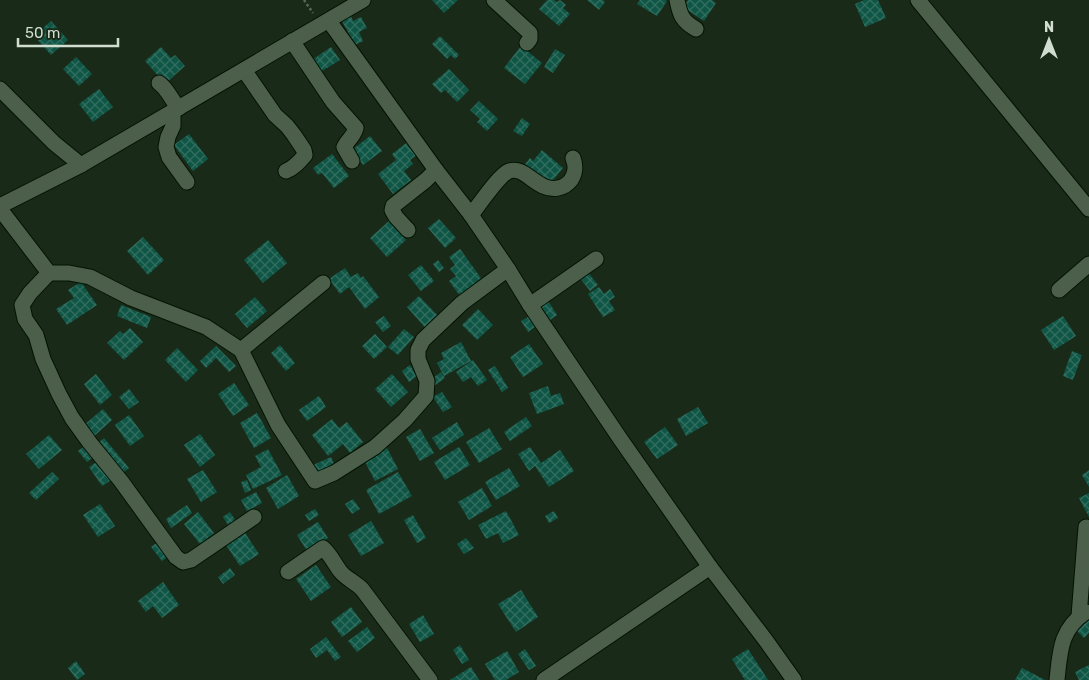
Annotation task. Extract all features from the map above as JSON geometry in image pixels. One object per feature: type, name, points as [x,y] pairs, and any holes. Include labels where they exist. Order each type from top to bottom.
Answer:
[{"type":"street","points":[[49,274],[0,207],[81,165],[363,0]]},
{"type":"street","points":[[494,0],[530,33],[530,39],[527,43]]},
{"type":"street","points":[[509,0],[532,22]]},
{"type":"street","points":[[678,0],[682,19],[696,29]]},
{"type":"street","points":[[918,0],[1089,210]]},
{"type":"street","points":[[330,21],[436,170],[471,215],[508,269],[530,306],[710,567],[794,680]]},
{"type":"street","points":[[292,41],[333,102],[356,128],[354,135],[344,147],[352,161]]},
{"type":"street","points":[[244,70],[275,115],[291,130],[304,150],[305,156],[300,162],[286,171]]},
{"type":"street","points":[[159,83],[165,87],[176,110],[174,126],[168,137],[166,147],[168,157],[187,182]]},
{"type":"street","points":[[0,89],[54,143],[81,165]]},
{"type":"street","points":[[471,215],[502,176],[509,171],[518,170],[538,184],[547,187],[564,186],[570,181],[574,173],[576,166],[573,158]]},
{"type":"street","points":[[408,230],[396,217],[392,210],[393,206],[436,170]]},
{"type":"street","points":[[530,306],[596,259]]},
{"type":"street","points":[[1059,290],[1089,264]]},
{"type":"street","points":[[254,517],[191,560],[183,562],[176,557],[72,418],[43,359],[36,335],[25,319],[22,305],[30,293],[49,274],[69,273],[90,277],[131,298],[206,327],[241,350],[278,425],[315,481],[334,473],[375,447],[405,420],[426,396],[428,381],[418,359],[418,350],[422,340],[462,304],[508,269]]},
{"type":"street","points":[[241,350],[323,284]]},
{"type":"street","points":[[1057,680],[1058,657],[1066,632],[1072,622],[1084,613],[1086,527]]},
{"type":"street","points":[[288,572],[323,548],[340,572],[356,582],[362,589],[430,680]]},
{"type":"street","points":[[544,680],[710,567]]},
{"type":"building","points":[[432,0],[458,0],[444,13]]},
{"type":"building","points":[[547,0],[557,2],[560,0],[566,5],[563,8],[570,14],[559,26],[539,9]]},
{"type":"building","points":[[587,0],[603,0],[605,2],[599,10]]},
{"type":"building","points":[[640,0],[667,1],[657,16],[637,4]]},
{"type":"building","points":[[688,0],[712,0],[716,3],[704,21],[683,7]]},
{"type":"building","points":[[864,0],[878,0],[886,18],[865,27],[855,4]]},
{"type":"building","points":[[351,16],[353,21],[361,17],[367,28],[359,32],[363,41],[355,45],[342,21]]},
{"type":"building","points":[[51,21],[68,40],[51,55],[34,36]]},
{"type":"building","points":[[440,36],[459,55],[455,59],[451,55],[447,59],[432,44]]},
{"type":"building","points":[[521,46],[542,63],[525,84],[504,68]]},
{"type":"building","points":[[161,47],[171,58],[175,55],[185,66],[168,81],[163,76],[160,78],[145,61]]},
{"type":"building","points":[[331,47],[340,60],[317,74],[309,62]]},
{"type":"building","points":[[555,49],[565,55],[553,73],[544,67]]},
{"type":"building","points":[[76,57],[92,74],[79,86],[63,69]]},
{"type":"building","points":[[449,69],[469,90],[457,102],[445,90],[441,93],[432,84]]},
{"type":"building","points":[[99,89],[113,107],[93,122],[79,104]]},
{"type":"building","points":[[479,101],[498,119],[487,131],[477,122],[480,119],[470,110]]},
{"type":"building","points":[[522,118],[530,124],[522,136],[513,131]]},
{"type":"building","points":[[189,134],[208,159],[193,171],[174,145]]},
{"type":"building","points":[[370,136],[382,151],[363,165],[352,150]]},
{"type":"building","points":[[409,141],[418,154],[410,160],[413,164],[404,171],[411,180],[393,194],[378,174],[396,160],[392,154]]},
{"type":"building","points":[[542,150],[563,168],[549,185],[525,164],[530,158],[533,161]]},
{"type":"building","points":[[332,154],[349,176],[334,188],[322,173],[318,175],[313,168]]},
{"type":"building","points":[[439,219],[456,238],[445,248],[428,228]]},
{"type":"building","points":[[389,221],[406,240],[387,257],[370,238]]},
{"type":"building","points":[[143,237],[164,260],[148,275],[127,251]]},
{"type":"building","points":[[268,240],[287,263],[263,283],[244,260]]},
{"type":"building","points":[[460,249],[481,278],[475,283],[479,288],[463,300],[449,281],[456,276],[450,269],[455,265],[449,257]]},
{"type":"building","points":[[438,260],[444,268],[439,272],[433,264]]},
{"type":"building","points":[[421,265],[434,281],[421,291],[408,275]]},
{"type":"building","points":[[345,268],[351,277],[358,273],[361,278],[363,276],[379,297],[365,309],[349,287],[340,294],[329,279]]},
{"type":"building","points":[[587,271],[598,285],[590,291],[579,277]]},
{"type":"building","points":[[81,282],[97,305],[67,325],[56,309],[74,298],[68,290]]},
{"type":"building","points":[[599,287],[604,294],[610,289],[615,297],[609,301],[615,310],[603,317],[588,294]]},
{"type":"building","points":[[419,296],[441,319],[428,331],[407,307]]},
{"type":"building","points":[[255,297],[267,311],[247,328],[235,314]]},
{"type":"building","points":[[547,299],[557,315],[550,320],[539,303]]},
{"type":"building","points":[[121,305],[151,317],[147,328],[117,316]]},
{"type":"building","points":[[478,309],[493,325],[477,340],[462,325]]},
{"type":"building","points":[[384,316],[391,326],[383,332],[375,322]]},
{"type":"building","points":[[1063,316],[1076,336],[1054,350],[1041,330]]},
{"type":"building","points":[[528,317],[535,327],[528,332],[521,321]]},
{"type":"building","points":[[130,328],[143,342],[124,360],[107,343],[120,331],[123,334]]},
{"type":"building","points":[[404,329],[414,337],[398,355],[388,347]]},
{"type":"building","points":[[375,334],[387,347],[374,359],[362,346]]},
{"type":"building","points":[[461,342],[471,361],[444,376],[437,363],[444,359],[441,353]]},
{"type":"building","points":[[529,344],[543,364],[523,377],[510,357]]},
{"type":"building","points":[[280,345],[295,363],[286,371],[271,353]]},
{"type":"building","points":[[216,346],[236,366],[229,372],[216,358],[206,368],[200,361]]},
{"type":"building","points":[[177,348],[198,370],[186,382],[165,360]]},
{"type":"building","points":[[1072,351],[1082,355],[1073,380],[1063,376]]},
{"type":"building","points":[[473,360],[487,380],[478,386],[471,377],[463,382],[456,372]]},
{"type":"building","points":[[410,365],[417,376],[409,382],[402,371]]},
{"type":"building","points":[[495,366],[508,388],[502,392],[488,370]]},
{"type":"building","points":[[441,372],[445,378],[434,386],[430,380]]},
{"type":"building","points":[[96,374],[112,395],[100,405],[84,384]]},
{"type":"building","points":[[392,374],[408,392],[391,407],[375,389]]},
{"type":"building","points":[[234,383],[249,405],[233,416],[218,394]]},
{"type":"building","points":[[548,386],[551,396],[560,393],[564,404],[537,414],[529,393]]},
{"type":"building","points":[[129,389],[139,402],[129,409],[119,397]]},
{"type":"building","points":[[442,392],[452,407],[443,412],[433,397]]},
{"type":"building","points":[[319,396],[326,407],[307,421],[299,410]]},
{"type":"building","points":[[698,407],[708,423],[686,436],[677,419]]},
{"type":"building","points":[[103,409],[112,420],[93,437],[83,426]]},
{"type":"building","points":[[257,413],[271,438],[254,448],[240,423]]},
{"type":"building","points":[[129,415],[144,436],[130,446],[115,425]]},
{"type":"building","points":[[526,417],[532,426],[510,441],[504,432]]},
{"type":"building","points":[[332,419],[339,428],[347,422],[363,442],[350,453],[343,444],[328,456],[312,435]]},
{"type":"building","points":[[457,422],[464,435],[440,450],[432,438]]},
{"type":"building","points":[[665,427],[678,445],[657,459],[644,442]]},
{"type":"building","points":[[489,428],[502,449],[479,463],[466,442]]},
{"type":"building","points":[[420,429],[434,453],[420,461],[406,437]]},
{"type":"building","points":[[200,434],[215,455],[200,467],[184,445]]},
{"type":"building","points":[[49,435],[62,450],[39,469],[26,454]]},
{"type":"building","points":[[104,438],[129,468],[120,475],[96,445]]},
{"type":"building","points":[[85,446],[93,457],[87,462],[78,451]]},
{"type":"building","points":[[459,447],[470,465],[445,480],[434,462]]},
{"type":"building","points":[[530,447],[541,463],[560,450],[574,471],[549,487],[535,466],[529,471],[518,454]]},
{"type":"building","points":[[387,448],[398,469],[375,481],[364,460]]},
{"type":"building","points":[[268,449],[282,475],[253,489],[246,475],[261,467],[255,456]]},
{"type":"building","points":[[331,457],[336,468],[317,478],[311,466]]},
{"type":"building","points":[[98,461],[111,480],[102,486],[89,467]]},
{"type":"building","points":[[509,468],[520,486],[496,500],[485,482]]},
{"type":"building","points":[[203,470],[217,492],[201,502],[187,479]]},
{"type":"building","points":[[1089,470],[1089,487],[1082,475]]},
{"type":"building","points":[[52,472],[59,479],[36,500],[29,493]]},
{"type":"building","points":[[398,472],[412,496],[379,514],[366,490]]},
{"type":"building","points":[[287,475],[299,496],[278,509],[266,488]]},
{"type":"building","points":[[247,480],[251,490],[245,493],[241,482]]},
{"type":"building","points":[[482,488],[492,506],[469,520],[458,502]]},
{"type":"building","points":[[256,492],[262,503],[247,511],[241,500]]},
{"type":"building","points":[[1089,493],[1089,517],[1079,498]]},
{"type":"building","points":[[353,499],[360,509],[352,514],[345,504]]},
{"type":"building","points":[[100,504],[115,526],[98,537],[83,515]]},
{"type":"building","points":[[187,505],[192,513],[171,528],[166,519]]},
{"type":"building","points":[[315,509],[319,515],[309,521],[305,515]]},
{"type":"building","points":[[506,511],[519,535],[503,543],[498,533],[486,539],[478,525]]},
{"type":"building","points":[[554,511],[558,518],[549,523],[545,516]]},
{"type":"building","points":[[198,512],[214,533],[200,544],[184,524]]},
{"type":"building","points":[[230,512],[237,523],[230,528],[223,517]]},
{"type":"building","points":[[413,515],[426,538],[417,543],[404,520]]},
{"type":"building","points":[[371,521],[384,543],[361,556],[348,535]]},
{"type":"building","points":[[318,522],[328,538],[307,551],[297,535]]},
{"type":"building","points":[[243,530],[259,554],[240,566],[224,542]]},
{"type":"building","points":[[466,538],[474,548],[464,554],[457,544]]},
{"type":"building","points":[[158,542],[169,556],[162,561],[151,547]]},
{"type":"building","points":[[316,565],[331,587],[311,601],[296,579]]},
{"type":"building","points":[[230,568],[235,575],[223,584],[218,577]]},
{"type":"building","points":[[163,582],[179,605],[162,618],[153,606],[146,612],[138,601]]},
{"type":"building","points":[[521,590],[538,617],[516,632],[498,604]]},
{"type":"building","points":[[351,607],[362,622],[342,637],[331,622]]},
{"type":"building","points":[[423,615],[434,634],[420,642],[409,624]]},
{"type":"building","points":[[1089,617],[1089,633],[1084,638],[1076,630]]},
{"type":"building","points":[[367,627],[375,638],[357,652],[348,641]]},
{"type":"building","points":[[326,637],[341,657],[335,661],[327,650],[316,658],[310,649]]},
{"type":"building","points":[[460,645],[469,660],[462,664],[453,650]]},
{"type":"building","points":[[525,649],[536,666],[529,670],[518,654]]},
{"type":"building","points":[[748,649],[768,680],[745,680],[732,659]]},
{"type":"building","points":[[507,651],[519,672],[506,680],[495,680],[485,664]]},
{"type":"building","points":[[76,661],[85,674],[77,680],[68,668]]},
{"type":"building","points":[[1089,665],[1089,680],[1079,680],[1075,672]]},
{"type":"building","points":[[471,667],[479,680],[450,680]]},
{"type":"building","points":[[1022,668],[1045,680],[1015,680]]}]
